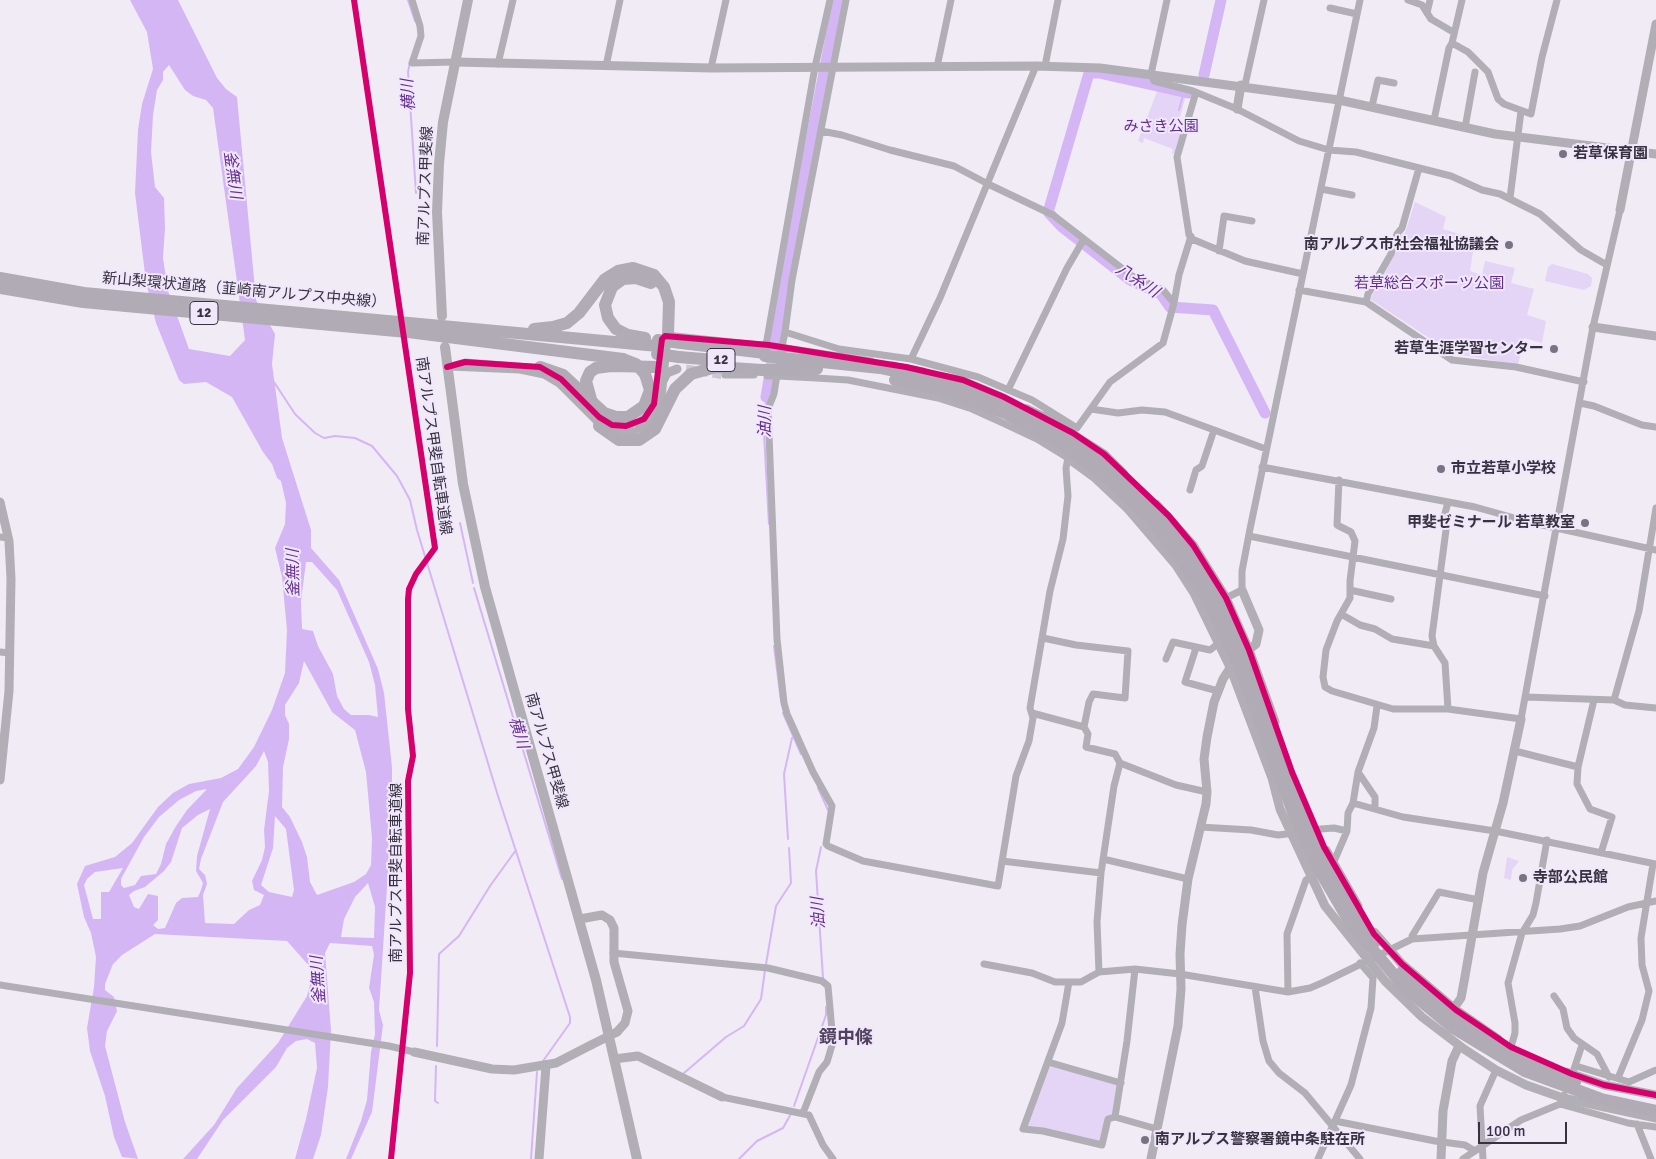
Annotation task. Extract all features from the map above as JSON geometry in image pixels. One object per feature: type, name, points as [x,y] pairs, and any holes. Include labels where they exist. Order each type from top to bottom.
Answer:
[{"type":"highway","points":[[408,327],[529,329],[552,327],[573,318],[612,274],[633,268],[654,275],[664,287],[670,302],[671,347]]},
{"type":"highway","name":"新山梨環状道路（韮崎南アルプス中央線）","points":[[0,278],[84,293],[408,327]]},
{"type":"highway","points":[[671,347],[664,310],[658,291],[642,279],[629,278],[617,283],[609,292],[606,312],[612,324],[628,335],[671,347],[780,362],[817,365],[940,385],[1009,405],[1064,435],[1114,472],[1159,515],[1178,539],[1212,590],[1240,645],[1303,812],[1329,870],[1340,891],[1372,938],[1411,981],[1457,1019],[1505,1050],[1530,1063],[1588,1087],[1656,1102]]},
{"type":"highway","name":"新山梨環状道路（韮崎南アルプス中央線）","points":[[0,288],[83,302],[671,347]]},
{"type":"highway","points":[[408,327],[624,359],[636,364],[645,374],[649,384],[649,395],[644,406],[634,415],[622,418],[610,416],[563,375],[540,367]]},
{"type":"highway","points":[[599,426],[619,440],[638,440],[655,429],[675,389],[691,374],[765,359]]},
{"type":"highway","points":[[592,401],[586,385],[588,374],[593,369],[611,366],[663,371]]},
{"type":"highway","points":[[940,385],[1005,413],[1060,443],[1108,478],[1151,520],[1171,545],[1204,594],[1228,640],[1294,815],[1329,889],[1366,944],[1405,988],[1452,1027],[1492,1054],[1525,1071],[1601,1099],[1656,1111]]},
{"type":"main road","name":"南アルプス甲斐線","points":[[442,316],[437,212],[439,164],[443,122],[468,0]]},
{"type":"main road","name":"南アルプス甲斐線","points":[[446,347],[463,484],[485,587],[580,918],[637,1159]]},
{"type":"street","points":[[412,0],[421,36],[412,63],[455,62],[711,68],[937,66],[1100,68],[1243,85],[1339,100],[1516,138],[1656,154]]},
{"type":"street","points":[[498,64],[513,0]]},
{"type":"street","points":[[606,66],[620,0]]},
{"type":"street","points":[[711,68],[726,0]]},
{"type":"street","points":[[830,0],[821,131],[792,280],[774,394],[768,409],[779,661],[787,714],[813,772],[832,806],[826,844],[863,861],[998,886],[1016,776],[1030,740],[1032,713],[1030,708],[1050,591],[1066,522],[1068,458]]},
{"type":"street","points":[[765,359],[824,67],[846,0]]},
{"type":"street","points":[[937,66],[951,0]]},
{"type":"street","points":[[911,359],[940,298],[1040,66],[1058,0]]},
{"type":"street","points":[[1167,0],[1151,74],[1154,81],[1194,92],[1237,109],[1299,141],[1329,150],[1356,152],[1451,176],[1482,190],[1510,198],[1550,222],[1581,250],[1607,265]]},
{"type":"street","points":[[1237,109],[1264,0]]},
{"type":"street","points":[[1152,1159],[1178,1026],[1180,954],[1188,879],[1207,792],[1204,759],[1218,690],[1230,667],[1256,644],[1259,630],[1242,590],[1242,572],[1262,467],[1360,0]]},
{"type":"street","points":[[1408,0],[1422,5],[1431,19],[1453,32]]},
{"type":"street","points":[[1427,13],[1430,0]]},
{"type":"street","points":[[1434,120],[1449,48],[1452,43],[1453,32],[1462,0]]},
{"type":"street","points":[[1452,43],[1468,52],[1488,72],[1498,99],[1521,111],[1532,114],[1542,57],[1557,0]]},
{"type":"street","points":[[1330,8],[1357,14]]},
{"type":"street","points":[[1454,1008],[1461,998],[1483,873],[1515,751],[1594,327],[1620,210],[1656,24]]},
{"type":"street","points":[[1465,128],[1475,72]]},
{"type":"street","points":[[785,332],[839,349],[911,359],[955,370],[1032,400],[1077,428],[1110,382],[1163,342],[1174,305],[1179,275],[1191,236],[1177,157],[1194,92],[1194,79]]},
{"type":"street","points":[[1372,106],[1378,80],[1394,83]]},
{"type":"street","points":[[1510,198],[1516,138],[1521,111]]},
{"type":"street","points":[[821,131],[950,164],[1053,214],[1082,241],[1132,276],[1163,290],[1174,305]]},
{"type":"street","points":[[1366,302],[1368,294],[1391,254],[1397,234],[1402,228],[1419,168]]},
{"type":"street","points":[[1321,189],[1352,195]]},
{"type":"street","points":[[1219,251],[1224,216],[1252,221]]},
{"type":"street","points":[[1191,236],[1245,262],[1303,274]]},
{"type":"street","points":[[1008,390],[1082,241]]},
{"type":"street","points":[[1299,290],[1366,302],[1452,360],[1516,367],[1584,382]]},
{"type":"street","points":[[1594,327],[1656,336]]},
{"type":"street","points":[[663,371],[667,372],[671,347]]},
{"type":"street","points":[[448,367],[465,362],[540,367],[561,379],[599,417],[612,424],[626,426],[644,419],[651,410],[671,347]]},
{"type":"street","points":[[725,375],[765,359],[848,380],[938,398],[972,409],[1037,439],[1068,458],[1105,487],[1176,564],[1202,606],[1230,667],[1291,834],[1325,906],[1364,961],[1373,978],[1371,1008],[1350,1085],[1318,1159]]},
{"type":"street","points":[[780,362],[906,367],[963,380],[1044,416],[1104,454],[1193,545],[1226,598],[1249,650],[1292,772],[1316,828],[1333,865],[1374,934],[1388,950],[1454,1008],[1511,1046],[1574,1070],[1604,1085],[1656,1095]]},
{"type":"street","points":[[448,367],[520,370],[544,375],[558,384],[599,426],[610,431],[623,433],[635,431],[646,425],[658,411],[663,371]]},
{"type":"street","points":[[1580,403],[1594,406],[1642,425],[1656,427]]},
{"type":"street","points":[[1091,409],[1118,413],[1142,410],[1164,412],[1266,449]]},
{"type":"street","points":[[1190,490],[1196,470],[1202,466],[1214,430]]},
{"type":"street","points":[[1262,467],[1448,502],[1557,529],[1653,549]]},
{"type":"street","points":[[1339,480],[1337,525],[1351,532],[1356,541],[1350,598],[1329,638],[1326,650],[1323,677],[1325,687],[1377,706],[1407,710],[1448,709],[1521,719]]},
{"type":"street","points":[[0,502],[4,537],[11,560],[8,709],[0,780]]},
{"type":"street","points":[[1448,502],[1443,521],[1446,530],[1432,636],[1434,646],[1445,663],[1448,709]]},
{"type":"street","points":[[1614,700],[1640,611],[1653,549],[1656,508]]},
{"type":"street","points":[[1161,546],[1180,530]]},
{"type":"street","points":[[1249,536],[1354,559],[1545,596]]},
{"type":"street","points":[[1226,598],[1242,590]]},
{"type":"street","points":[[1350,590],[1391,599]]},
{"type":"street","points":[[1341,614],[1360,625],[1375,629],[1392,639],[1434,646]]},
{"type":"street","points":[[1043,638],[1076,645],[1128,651],[1125,698],[1093,694],[1089,702],[1084,727],[1088,734],[1086,747],[1115,754],[1120,763],[1176,785],[1207,792]]},
{"type":"street","points":[[1166,659],[1173,642],[1210,650],[1219,643]]},
{"type":"street","points":[[1196,648],[1185,682],[1218,690],[1231,684],[1239,688]]},
{"type":"street","points":[[0,652],[10,653]]},
{"type":"street","points":[[1525,697],[1614,700],[1625,704],[1656,708]]},
{"type":"street","points":[[1594,700],[1578,767],[1577,784],[1590,809],[1612,817],[1601,853]]},
{"type":"street","points":[[1288,992],[1287,934],[1306,880],[1333,865],[1347,831],[1348,813],[1353,802],[1358,772],[1374,728],[1377,706]]},
{"type":"street","points":[[1032,713],[1084,727]]},
{"type":"street","points":[[1515,751],[1578,767]]},
{"type":"street","points":[[1099,972],[1097,922],[1101,873],[1114,786],[1120,763]]},
{"type":"street","points":[[1358,772],[1375,797],[1375,809]]},
{"type":"street","points":[[1353,802],[1403,817],[1495,830],[1507,835],[1547,840],[1655,864],[1646,903],[1641,938],[1642,965],[1649,991],[1642,1020],[1618,1078]]},
{"type":"street","points":[[1200,827],[1251,830],[1278,836],[1316,828],[1347,831]]},
{"type":"street","points":[[1511,1046],[1515,1033],[1515,1023],[1508,983],[1522,933],[1533,915],[1547,840]]},
{"type":"street","points":[[1103,859],[1188,879]]},
{"type":"street","points":[[1002,861],[1101,873]]},
{"type":"street","points":[[1412,939],[1439,892],[1479,900]]},
{"type":"street","points":[[984,964],[1032,973],[1055,982],[1081,982],[1099,972],[1135,969],[1180,974],[1288,992],[1310,988],[1412,939],[1522,933],[1580,926],[1628,907],[1656,900]]},
{"type":"street","points":[[3,985],[389,1046],[492,1069],[514,1070],[546,1066],[568,1058],[617,1032],[625,1023],[628,1012],[615,970],[613,953],[615,932],[610,920],[597,915],[580,918]]},
{"type":"street","points":[[613,953],[768,968],[822,981],[828,986],[833,1042],[827,1062],[819,1072],[803,1112]]},
{"type":"street","points":[[1364,961],[1416,1011],[1459,1046],[1496,1070],[1562,1101],[1637,1124],[1656,1127]]},
{"type":"street","points":[[1115,1117],[1135,969]]},
{"type":"street","points":[[1069,982],[1062,1023],[1023,1129],[1043,1131],[1102,1145],[1108,1119],[1115,1117],[1157,1129]]},
{"type":"street","points":[[1255,987],[1260,1027],[1269,1061],[1279,1073],[1305,1094],[1334,1123],[1360,1159]]},
{"type":"street","points":[[1554,996],[1564,1009],[1567,1028],[1582,1045],[1598,1054],[1609,1077]]},
{"type":"street","points":[[1562,1101],[1582,1045]]},
{"type":"street","points":[[1441,1159],[1440,1142],[1450,1072],[1454,1054],[1459,1046]]},
{"type":"street","points":[[614,1060],[638,1056],[722,1097],[803,1112],[809,1115],[823,1145],[833,1159]]},
{"type":"street","points":[[1048,1062],[1121,1083]]},
{"type":"street","points":[[539,1159],[546,1066]]},
{"type":"street","points":[[1476,1150],[1480,1106],[1496,1070]]},
{"type":"street","points":[[1574,1070],[1618,1078],[1629,1082],[1656,1070]]},
{"type":"street","points":[[1463,1159],[1520,1120],[1562,1101],[1656,1118]]},
{"type":"street","points":[[1334,1123],[1465,1145],[1476,1150],[1482,1159]]},
{"type":"street","points":[[1637,1124],[1651,1159]]},
{"type":"green space","name":"みさき公園","points":[[1158,89],[1186,95],[1178,125],[1178,131],[1181,133],[1175,154],[1172,153],[1173,149],[1144,138],[1143,143],[1138,141]]},
{"type":"green space","name":"若草総合スポーツ公園","points":[[1415,202],[1446,217],[1443,229],[1475,239],[1470,271],[1482,275],[1485,261],[1515,268],[1511,283],[1534,289],[1527,315],[1546,321],[1542,343],[1524,338],[1518,365],[1449,351],[1370,299],[1394,256],[1400,236],[1405,233]]},
{"type":"green space","points":[[1552,264],[1588,274],[1592,278],[1591,286],[1584,290],[1545,281],[1548,267]]},
{"type":"green space","points":[[1507,857],[1519,861],[1512,870],[1511,880],[1504,878]]},
{"type":"green space","points":[[1048,1062],[1121,1083],[1115,1117],[1108,1119],[1102,1145],[1024,1126]]},
{"type":"water","name":"釜無川","points":[[130,0],[178,0],[217,78],[226,89],[237,97],[256,300],[275,334],[272,364],[282,438],[311,530],[311,548],[339,580],[378,669],[384,693],[392,767],[392,811],[379,1010],[383,1025],[372,1112],[351,1159],[346,1159],[367,1100],[371,1052],[375,1034],[374,1002],[369,988],[374,955],[372,946],[330,943],[325,953],[331,1030],[328,1087],[321,1135],[313,1159],[295,1159],[317,1068],[315,1043],[307,1039],[296,1041],[287,1048],[276,1067],[223,1120],[197,1159],[183,1159],[214,1125],[237,1088],[278,1043],[307,996],[311,981],[311,968],[287,941],[155,934],[122,955],[113,964],[105,984],[105,990],[114,997],[117,1011],[107,1031],[105,1046],[125,1122],[138,1159],[122,1157],[114,1137],[105,1096],[90,1051],[87,1028],[94,987],[96,957],[91,933],[84,917],[77,884],[85,866],[115,857],[132,843],[158,807],[173,793],[189,784],[221,778],[238,769],[254,747],[272,710],[285,673],[287,630],[282,577],[275,548],[285,524],[286,503],[281,481],[277,478],[272,464],[263,452],[232,397],[206,382],[184,384],[179,380],[156,323],[146,282],[135,193],[138,130],[142,104],[153,69],[147,32]],"holes":[[[169,65],[185,90],[193,96],[206,100],[213,108],[245,340],[230,356],[189,349],[168,291],[163,258],[164,198],[155,187],[151,152],[153,115],[157,90],[163,80],[163,72]],[[306,562],[312,562],[337,590],[369,662],[375,685],[378,717],[351,715],[344,709],[337,696],[333,674],[318,646],[313,631],[302,629],[301,601]],[[304,661],[332,712],[355,730],[366,772],[372,838],[371,865],[366,874],[354,882],[317,895],[310,882],[307,857],[302,842],[290,817],[282,807],[283,767],[289,739],[289,724],[285,715],[285,705],[299,683]],[[264,751],[268,762],[269,791],[264,830],[265,847],[262,860],[252,881],[254,890],[264,895],[260,905],[249,910],[234,924],[205,923],[203,895],[207,884],[205,875],[199,869],[223,802],[256,766]],[[207,789],[187,810],[176,826],[166,844],[161,864],[156,874],[141,876],[135,885],[124,888],[121,885],[121,879],[144,837],[159,817],[179,800],[196,791]],[[210,809],[197,856],[196,871],[203,883],[198,897],[182,898],[176,903],[165,928],[158,929],[153,925],[158,920],[158,896],[148,894],[139,909],[134,907],[129,895],[145,887],[164,871],[171,862],[182,828],[198,815]],[[275,816],[286,829],[294,890],[292,897],[269,892],[261,885],[273,848]],[[123,868],[109,892],[101,892],[101,919],[93,919],[84,885],[87,879],[95,872]],[[368,883],[375,907],[374,938],[341,937],[344,919],[355,897]]]},
{"type":"waterway","name":"横川","points":[[408,0],[415,21]]},
{"type":"waterway","name":"油川","points":[[766,397],[795,222],[838,0]]},
{"type":"waterway","name":"八糸川","points":[[1204,75],[1221,0]]},
{"type":"waterway","name":"横川","points":[[410,62],[408,72],[416,193]]},
{"type":"waterway","name":"八糸川","points":[[1049,209],[1089,73],[1099,73],[1188,93]]},
{"type":"waterway","points":[[1179,110],[1184,92]]},
{"type":"waterway","name":"八糸川","points":[[1049,213],[1062,227],[1130,280],[1161,294],[1170,307],[1213,310],[1265,413]]},
{"type":"waterway","points":[[274,382],[295,414],[315,433],[324,438],[335,436],[355,438],[372,446],[397,476],[410,500],[417,530],[498,796],[570,1017],[570,1023],[543,1061]]},
{"type":"waterway","name":"油川","points":[[766,397],[764,434],[769,524]]},
{"type":"waterway","name":"横川","points":[[460,523],[473,583]]},
{"type":"waterway","name":"横川","points":[[474,588],[562,879]]},
{"type":"waterway","name":"油川","points":[[774,646],[781,701]]},
{"type":"waterway","name":"油川","points":[[783,713],[801,754]]},
{"type":"waterway","points":[[788,839],[784,774],[792,738]]},
{"type":"waterway","name":"油川","points":[[818,788],[828,810]]},
{"type":"waterway","name":"油川","points":[[821,847],[816,871],[823,978]]},
{"type":"waterway","points":[[766,964],[776,906],[791,883],[789,848]]},
{"type":"waterway","points":[[437,1046],[439,954],[459,936],[490,886],[516,850]]},
{"type":"waterway","points":[[684,1073],[726,1037],[744,1026],[761,999],[765,970]]},
{"type":"waterway","name":"油川","points":[[794,1106],[826,1015],[826,1007]]},
{"type":"waterway","points":[[436,1066],[435,1101],[438,1103]]},
{"type":"waterway","points":[[531,1159],[537,1072]]},
{"type":"waterway","name":"油川","points":[[739,1159],[757,1141],[783,1128],[792,1112]]},
{"type":"tunnel","points":[[686,369],[725,375]]},
{"type":"cycle path","name":"南アルプス甲斐自転車道線","points":[[354,0],[435,548],[416,574],[409,589],[408,599],[408,709],[413,756],[408,781],[410,973],[391,1159]]},
{"type":"cycle path","points":[[447,367],[465,362],[540,367],[561,379],[599,417],[612,425],[626,426],[644,419],[654,404],[662,339],[665,336],[769,345],[906,367],[963,380],[1004,397],[1073,433],[1104,454],[1169,516],[1193,545],[1226,598],[1249,650],[1292,772],[1324,847],[1374,934],[1402,964],[1456,1010],[1511,1047],[1572,1074],[1604,1085],[1656,1095]]},
{"type":"place","name":"若草保育園","points":[[1563,154]]},
{"type":"place","name":"南アルプス市社会福祉協議会","points":[[1509,245]]},
{"type":"place","name":"若草生涯学習センター","points":[[1554,349]]},
{"type":"place","name":"市立若草小学校","points":[[1441,469]]},
{"type":"place","name":"甲斐ゼミナール 若草教室","points":[[1585,523]]},
{"type":"place","name":"寺部公民館","points":[[1523,878]]},
{"type":"place","name":"南アルプス警察署鏡中条駐在所","points":[[1145,1140]]},
{"type":"district","name":"鏡中條","points":[[846,1038]]}]
